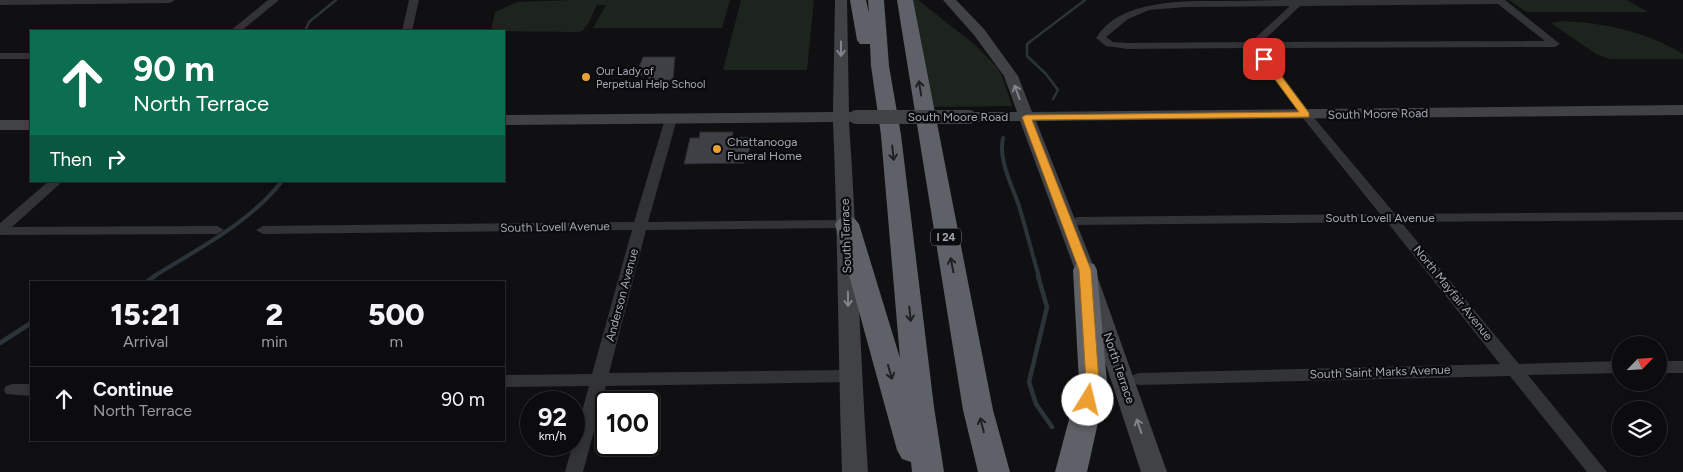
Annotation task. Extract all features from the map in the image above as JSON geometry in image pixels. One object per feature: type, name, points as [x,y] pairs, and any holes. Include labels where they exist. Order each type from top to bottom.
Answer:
[{"type":"highway","points":[[858,0],[870,56],[880,66]]},
{"type":"highway","points":[[876,0],[880,66],[891,135],[919,407],[928,472]]},
{"type":"highway","name":"I 24","points":[[905,0],[929,143],[975,391],[994,472]]},
{"type":"highway","points":[[847,224],[919,472]]},
{"type":"highway","points":[[1071,472],[1092,382],[1085,270]]},
{"type":"main road","name":"South Moore Road","points":[[1026,117],[1683,110]]},
{"type":"street","points":[[0,2],[170,0]]},
{"type":"street","points":[[236,30],[274,0]]},
{"type":"street","points":[[407,30],[414,0]]},
{"type":"street","name":"South Terrace","points":[[841,0],[849,117],[847,224],[850,376],[855,472]]},
{"type":"street","name":"North Terrace","points":[[949,0],[979,32],[1011,76],[1085,270],[1154,472]]},
{"type":"street","points":[[1500,1],[1555,44],[1128,46],[1113,45],[1104,42],[1101,38],[1103,33],[1133,11],[1144,7],[1186,4],[1298,2],[1500,1]]},
{"type":"street","points":[[1254,45],[1298,2]]},
{"type":"street","name":"North Mayfair Avenue","points":[[1254,45],[1306,115],[1515,368],[1598,472]]},
{"type":"street","points":[[0,56],[30,56]]},
{"type":"street","name":"South Moore Road","points":[[505,120],[1026,117]]},
{"type":"street","name":"Anderson Avenue","points":[[574,472],[640,226],[671,119]]},
{"type":"street","points":[[0,125],[30,125]]},
{"type":"street","points":[[0,230],[56,182]]},
{"type":"street","points":[[0,215],[17,215]]},
{"type":"street","name":"South Lovell Avenue","points":[[1076,221],[1683,216]]},
{"type":"street","name":"South Lovell Avenue","points":[[263,230],[847,224]]},
{"type":"street","points":[[0,230],[217,230]]},
{"type":"street","name":"South Saint Marks Avenue","points":[[1138,379],[1515,368],[1612,367]]},
{"type":"street","points":[[1668,367],[1683,367]]},
{"type":"street","points":[[505,381],[850,376]]},
{"type":"street","points":[[12,390],[30,390]]},
{"type":"shaded area","points":[[730,0],[722,28],[593,28],[606,5],[597,5],[587,26],[580,32],[491,30],[495,12],[517,2]]},
{"type":"shaded area","points":[[741,0],[814,0],[807,70],[723,70]]},
{"type":"shaded area","points":[[910,0],[918,0],[974,44],[996,66],[1002,76],[1012,106],[930,107]]},
{"type":"shaded area","points":[[1509,0],[1627,0],[1648,12],[1526,12]]},
{"type":"shaded area","points":[[1562,21],[1609,26],[1639,34],[1654,39],[1683,54],[1683,59],[1610,59],[1596,54],[1551,23]]},
{"type":"building","points":[[643,57],[675,57],[673,80],[646,81],[649,76],[636,75]]},
{"type":"building","name":"Chattanooga Funeral Home","points":[[700,132],[733,132],[732,138],[751,137],[748,159],[744,159],[744,163],[684,164],[690,138],[699,138]]},
{"type":"waterway","points":[[305,30],[309,22],[336,0]]},
{"type":"waterway","points":[[1053,99],[1058,90],[1046,74],[1027,56],[1027,44],[1085,0]]},
{"type":"waterway","points":[[1003,138],[1002,155],[1004,164],[1019,206],[1039,277]]},
{"type":"waterway","points":[[153,277],[239,222],[255,210],[281,182]]},
{"type":"waterway","points":[[148,281],[155,276]]},
{"type":"waterway","points":[[1038,276],[1047,307],[1029,382],[1036,404],[1052,427]]},
{"type":"waterway","points":[[0,343],[30,324]]},
{"type":"place","name":"Our Lady of Perpetual Help School","points":[[586,77]]},
{"type":"place","name":"Chattanooga Funeral Home","points":[[717,149]]},
{"type":"route","points":[[1088,400],[1092,382],[1085,270],[1026,117],[1306,115],[1264,59]]}]
